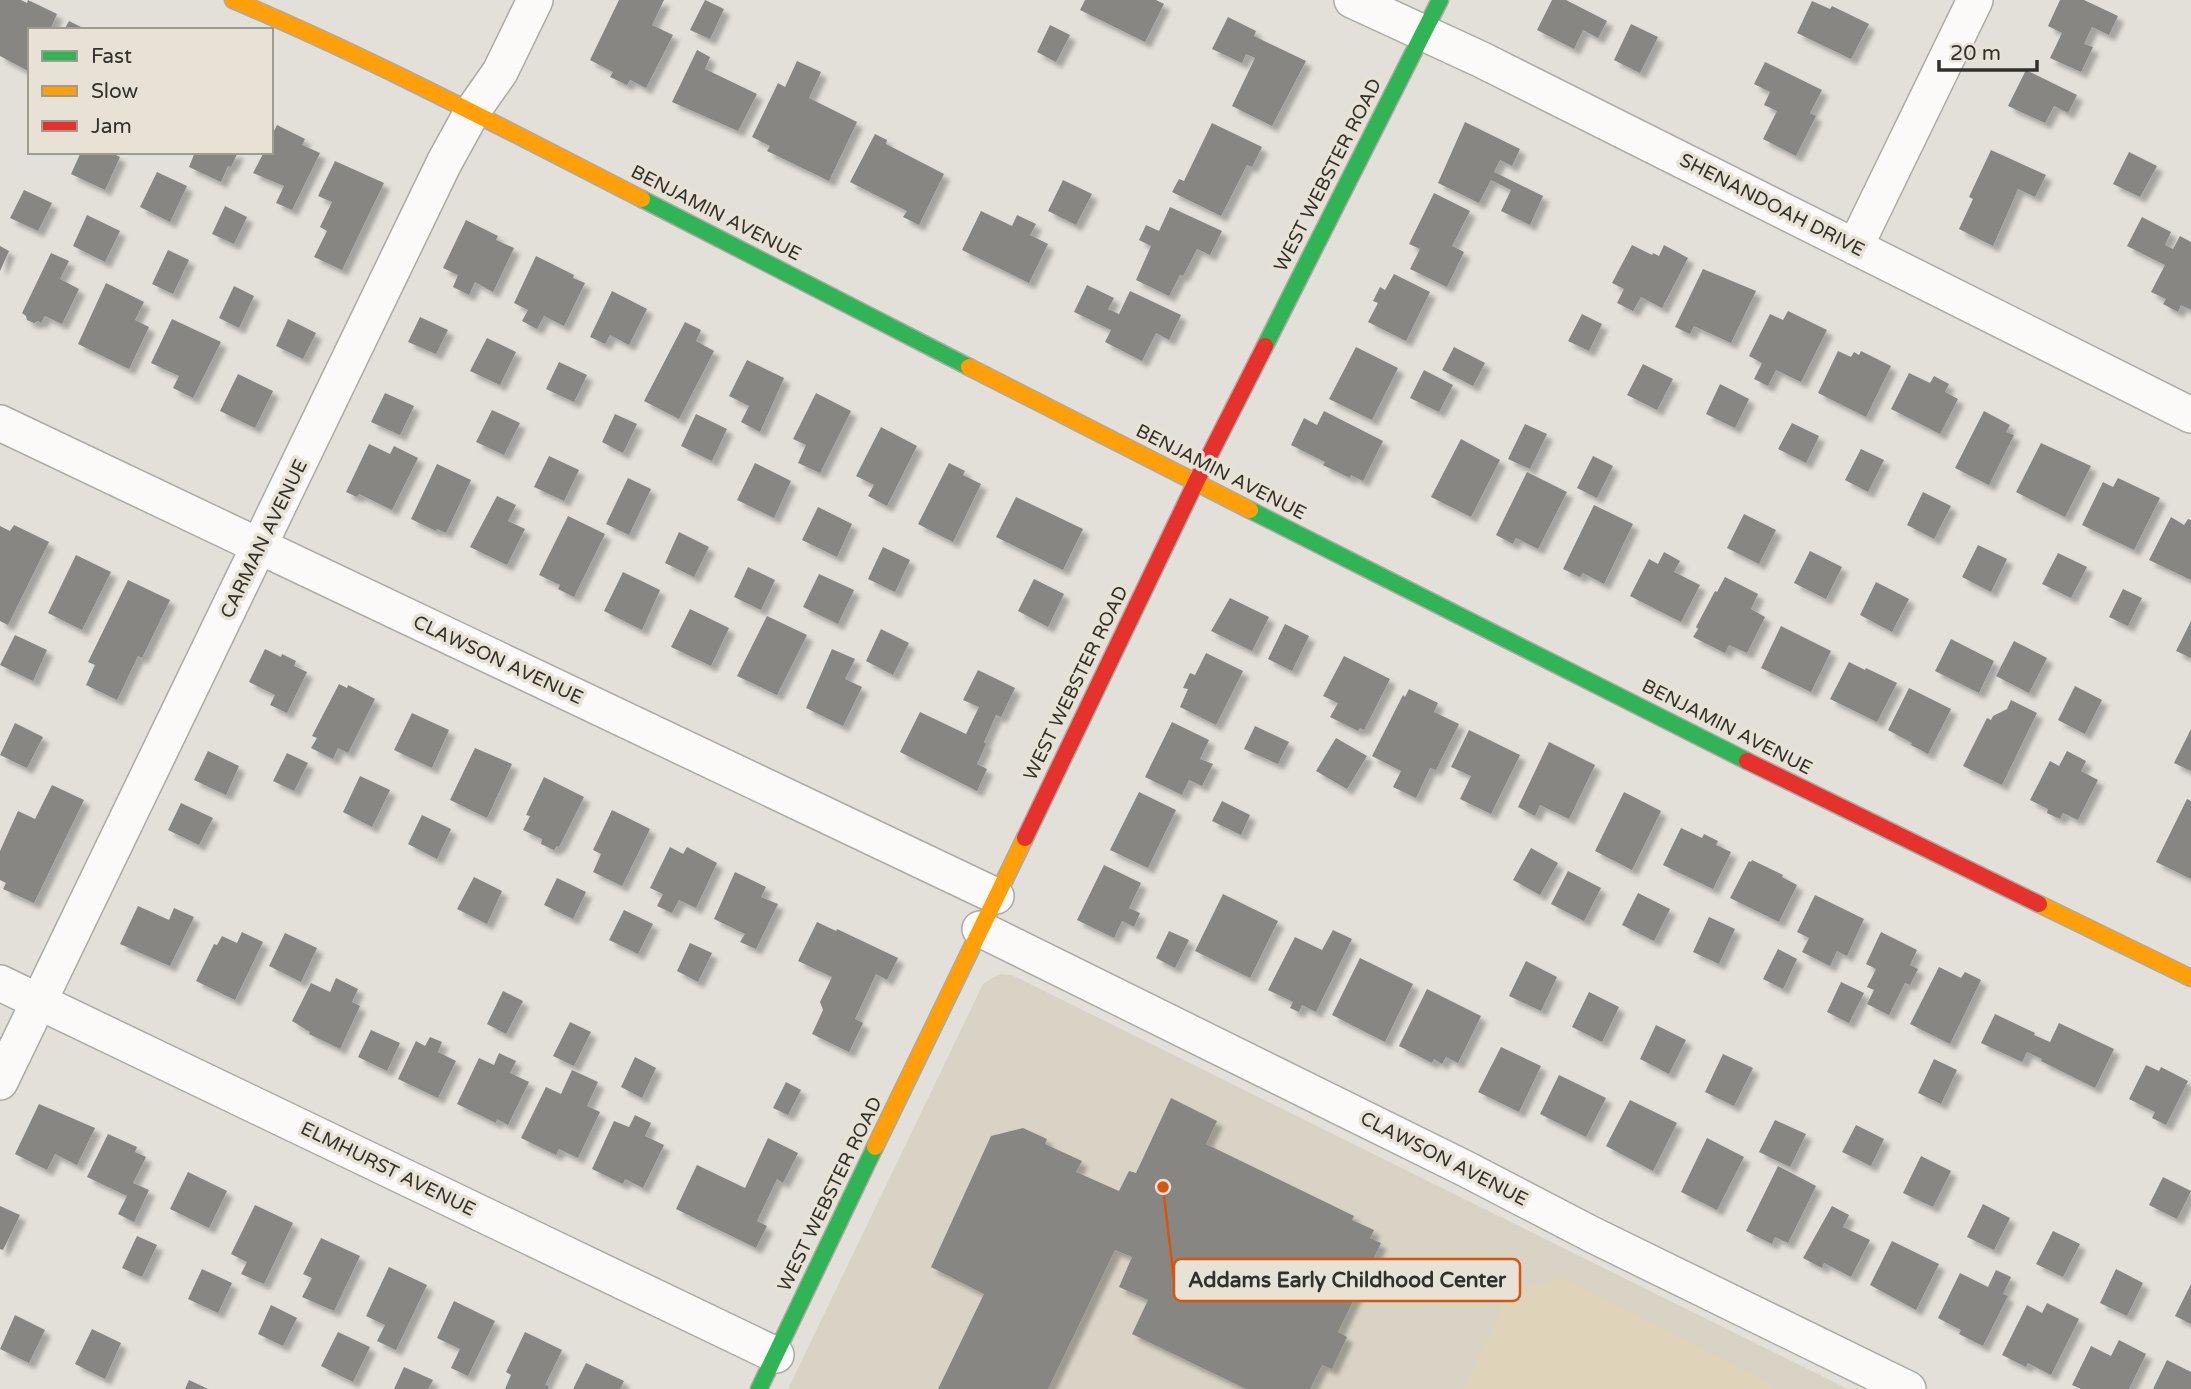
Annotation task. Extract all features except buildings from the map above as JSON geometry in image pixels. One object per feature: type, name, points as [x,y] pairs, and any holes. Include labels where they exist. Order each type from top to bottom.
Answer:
[{"type":"street","name":"BENJAMIN AVENUE","points":[[233,0],[352,53],[472,112],[1728,752],[2191,978]]},
{"type":"street","name":"CARMAN AVENUE","points":[[0,1082],[444,163],[472,112],[500,72],[535,0]]},
{"type":"street","name":"SHENANDOAH DRIVE","points":[[1352,0],[1480,59],[2191,415]]},
{"type":"street","name":"WEST WEBSTER ROAD","points":[[759,1389],[1196,482],[1440,0]]},
{"type":"street","points":[[1856,247],[1975,0]]},
{"type":"street","name":"CLAWSON AVENUE","points":[[0,423],[996,896]]},
{"type":"street","name":"CLAWSON AVENUE","points":[[980,929],[1908,1389]]},
{"type":"street","name":"ELMHURST AVENUE","points":[[0,983],[776,1355]]},
{"type":"shaded area","points":[[1001,974],[1012,975],[1848,1389],[788,1389],[983,984]]},
{"type":"shaded area","points":[[1563,1278],[1774,1386],[1772,1389],[1463,1389],[1511,1291]]},
{"type":"traffic: fast","points":[[1265,346],[1440,0]]},
{"type":"traffic: fast","points":[[642,199],[969,367]]},
{"type":"traffic: fast","points":[[1250,510],[1747,761]]},
{"type":"traffic: fast","points":[[759,1389],[875,1147]]},
{"type":"traffic: slow","points":[[233,0],[388,71],[642,199]]},
{"type":"traffic: slow","points":[[969,367],[1250,510]]},
{"type":"traffic: slow","points":[[875,1147],[1025,838]]},
{"type":"traffic: slow","points":[[2039,904],[2191,978]]},
{"type":"traffic: jam","points":[[1025,838],[1196,482],[1265,346]]},
{"type":"traffic: jam","points":[[1747,761],[2039,904]]},
{"type":"place","name":"Addams Early Childhood Center","points":[[1163,1187]]}]
